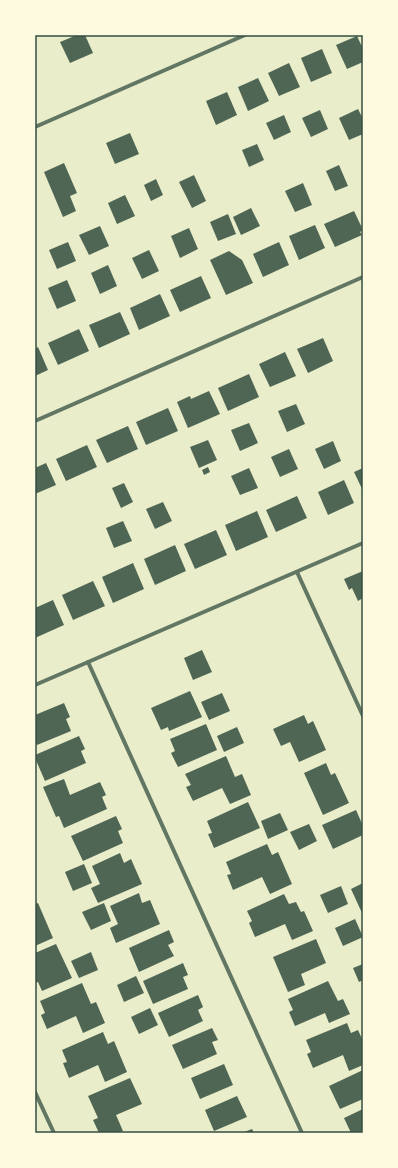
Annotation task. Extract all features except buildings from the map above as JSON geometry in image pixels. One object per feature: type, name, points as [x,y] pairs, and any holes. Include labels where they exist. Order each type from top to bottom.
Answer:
[{"type":"street","points":[[35,127],[245,35]]},
{"type":"street","points":[[35,421],[363,277]]},
{"type":"street","points":[[35,685],[363,543]]},
{"type":"street","points":[[297,572],[363,716]]},
{"type":"street","points":[[88,662],[302,1133]]},
{"type":"street","points":[[35,1092],[54,1133]]}]
